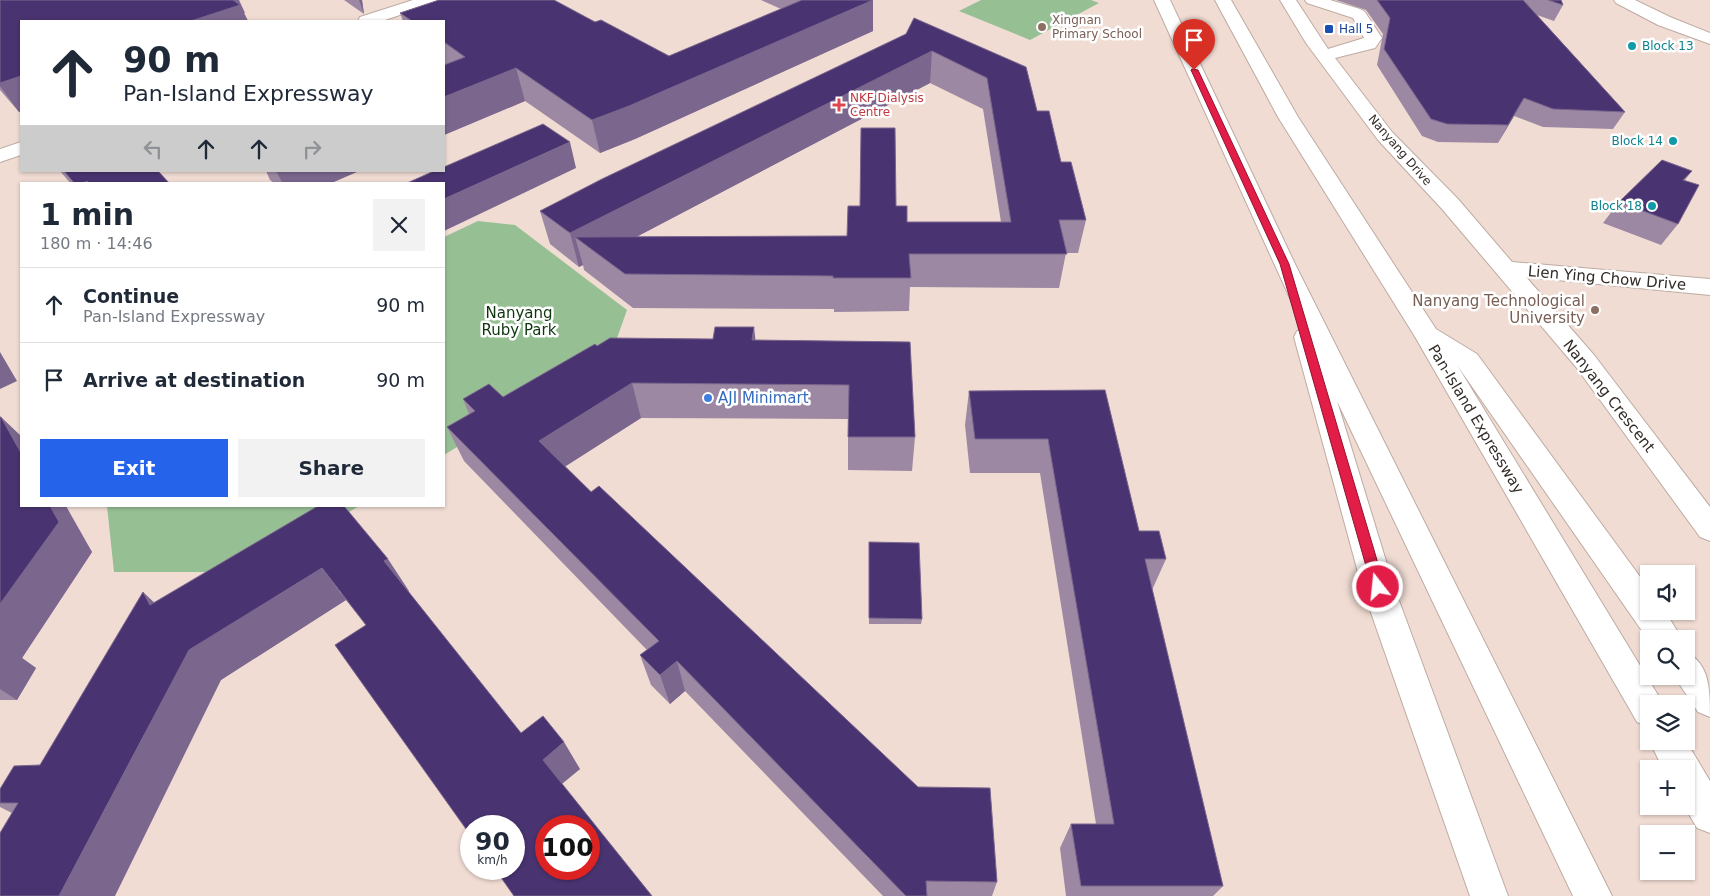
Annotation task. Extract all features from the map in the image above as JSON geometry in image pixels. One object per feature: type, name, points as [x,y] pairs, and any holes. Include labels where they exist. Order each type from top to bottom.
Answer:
[{"type":"main road","points":[[1161,0],[1284,264],[1593,896]]},
{"type":"main road","name":"Pan-Island Expressway","points":[[1222,0],[1288,116],[1426,334],[1640,696]]},
{"type":"main road","name":"Nanyang Drive","points":[[1288,0],[1301,24],[1385,136],[1450,204],[1503,268]]},
{"type":"main road","points":[[1313,0],[1359,15],[1374,38],[1369,44],[1356,45],[1341,52],[1324,55]]},
{"type":"main road","points":[[1622,0],[1664,21],[1710,39]]},
{"type":"main road","points":[[370,20],[436,2]]},
{"type":"main road","points":[[392,20],[436,2]]},
{"type":"main road","points":[[0,145],[20,138]]},
{"type":"main road","points":[[0,156],[20,148]]},
{"type":"main road","points":[[1284,264],[1378,587],[1489,896]]},
{"type":"main road","name":"Lien Ying Chow Drive","points":[[1503,268],[1710,287]]},
{"type":"main road","name":"Nanyang Crescent","points":[[1503,268],[1585,362],[1710,528]]},
{"type":"main road","points":[[1426,334],[1468,360],[1660,630]]},
{"type":"main road","points":[[1695,680],[1710,701]]},
{"type":"main road","points":[[1695,790],[1710,815]]},
{"type":"green space","points":[[981,0],[1091,0],[1099,3],[1030,40],[959,11]]},
{"type":"green space","name":"Nanyang Ruby Park","points":[[478,221],[515,225],[627,310],[612,352],[445,454],[445,237]]},
{"type":"green space","points":[[107,507],[357,507],[250,572],[114,572]]},
{"type":"building","points":[[0,0],[233,0],[240,5],[194,20],[20,20],[20,76],[0,83]]},
{"type":"building","points":[[439,0],[554,0],[595,22],[601,20],[669,56],[802,0],[873,0],[629,106],[592,120],[516,68],[445,97],[445,65],[465,57],[445,43],[445,20],[410,20],[400,13]]},
{"type":"building","points":[[1377,0],[1523,0],[1625,112],[1553,109],[1524,98],[1508,125],[1447,124],[1431,119],[1384,49],[1390,18]]},
{"type":"building","points":[[1548,0],[1561,0],[1563,5]]},
{"type":"building","points":[[914,18],[1026,67],[1037,111],[1049,111],[1061,162],[1071,162],[1086,220],[1059,220],[1067,254],[909,254],[911,278],[625,274],[575,237],[847,236],[848,206],[860,206],[861,128],[895,128],[896,206],[907,206],[907,222],[1011,222],[987,78],[932,51],[570,233],[540,211],[602,179],[906,34]]},
{"type":"building","points":[[543,124],[570,142],[445,199],[445,182],[409,182],[432,172],[445,172],[445,167]]},
{"type":"building","points":[[1662,160],[1692,171],[1683,180],[1699,185],[1678,224],[1619,202]]},
{"type":"building","points":[[65,172],[159,172],[168,182],[87,181],[73,182]]},
{"type":"building","points":[[715,327],[754,327],[752,340],[910,342],[915,437],[848,437],[849,385],[632,383],[539,441],[591,492],[599,486],[918,787],[990,788],[997,882],[926,881],[927,896],[906,896],[677,661],[660,675],[640,655],[659,641],[447,427],[475,411],[463,399],[489,384],[503,397],[595,344],[597,346],[610,338],[713,339]]},
{"type":"building","points":[[1105,390],[1139,531],[1159,531],[1166,559],[1145,559],[1223,886],[1081,886],[1071,824],[1114,824],[1048,439],[975,439],[969,391]]},
{"type":"building","points":[[1,417],[20,451],[20,507],[51,507],[59,522],[0,604]]},
{"type":"building","points":[[316,507],[345,507],[388,559],[384,561],[521,733],[543,716],[564,742],[543,760],[587,815],[535,815],[535,880],[600,880],[600,831],[652,896],[514,896],[503,880],[525,880],[525,815],[460,815],[460,821],[335,645],[366,625],[322,568],[189,650],[59,896],[0,896],[0,833],[18,803],[0,803],[0,789],[14,766],[40,765],[143,592],[150,605]]},
{"type":"building","points":[[869,542],[919,543],[922,619],[869,618]]},
{"type":"place","name":"Xingnan Primary School","points":[[1042,27]]},
{"type":"place","name":"Hall 5","points":[[1329,29]]},
{"type":"place","name":"Block 13","points":[[1632,46]]},
{"type":"place","name":"NKF Dialysis Centre","points":[[839,105]]},
{"type":"place","name":"Block 14","points":[[1673,141]]},
{"type":"place","name":"Block 18","points":[[1652,206]]},
{"type":"place","name":"Nanyang Technological University","points":[[1595,310]]},
{"type":"place","name":"AJI Minimart","points":[[708,398]]},
{"type":"route","points":[[1194,70],[1284,264],[1378,587]]}]
